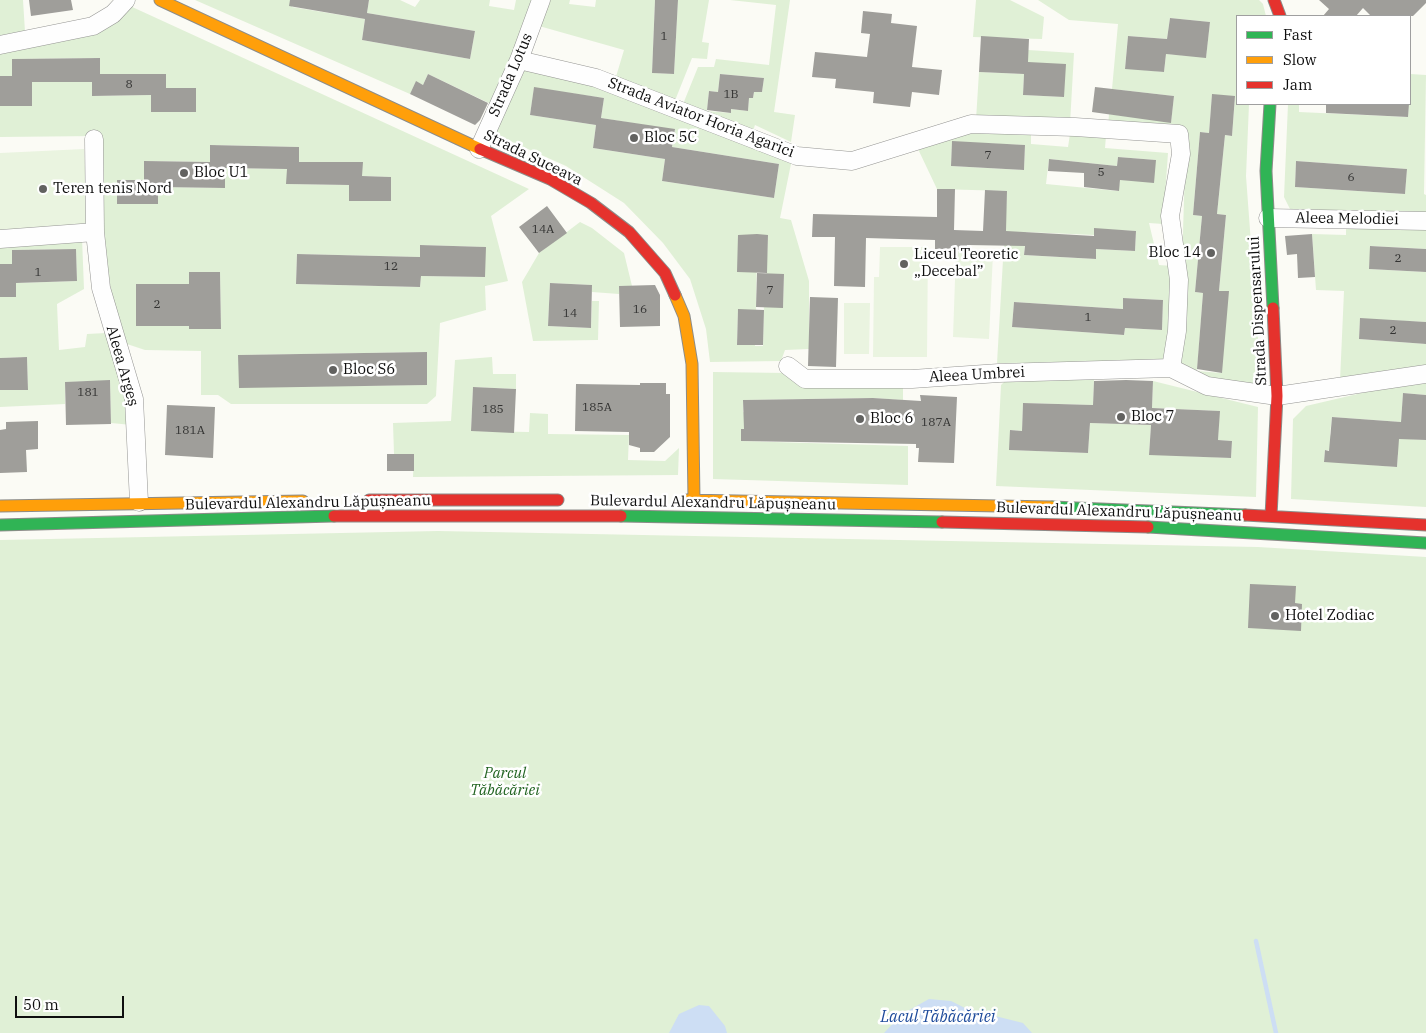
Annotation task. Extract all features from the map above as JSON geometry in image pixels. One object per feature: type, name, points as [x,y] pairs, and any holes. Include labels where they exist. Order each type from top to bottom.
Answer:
[{"type":"main road","points":[[1274,0],[1281,15]]},
{"type":"main road","points":[[1281,15],[1288,0]]},
{"type":"main road","name":"Strada Suceava","points":[[170,2],[479,149],[550,179],[591,203],[629,232],[665,273],[684,316],[692,364],[694,500]]},
{"type":"main road","name":"Strada Dispensarului","points":[[1270,105],[1266,132],[1268,218],[1278,396],[1272,516]]},
{"type":"main road","name":"Bulevardul Alexandru Lăpușneanu","points":[[0,506],[320,500]]},
{"type":"main road","name":"Bulevardul Alexandru Lăpușneanu","points":[[358,500],[567,500]]},
{"type":"main road","name":"Bulevardul Alexandru Lăpușneanu","points":[[674,500],[1116,508],[1426,525]]},
{"type":"main road","name":"Bulevardul Alexandru Lăpușneanu","points":[[0,525],[368,516],[695,516],[1144,527],[1426,543]]},
{"type":"street","points":[[0,45],[93,26],[113,14],[126,0]]},
{"type":"street","name":"Strada Lotus","points":[[479,149],[519,60],[541,0]]},
{"type":"street","name":"Strada Aviator Horia Agarici","points":[[519,60],[596,78],[797,156],[852,160],[971,124],[1075,127],[1179,134],[1181,154],[1170,216],[1179,280],[1177,331],[1171,368]]},
{"type":"street","name":"Aleea Argeș","points":[[94,139],[95,232],[101,288],[134,398],[139,502]]},
{"type":"street","name":"Aleea Melodiei","points":[[1268,218],[1426,221]]},
{"type":"street","points":[[0,239],[95,232]]},
{"type":"street","name":"Aleea Umbrei","points":[[788,366],[805,379],[912,379],[999,373],[1171,368],[1207,386],[1278,396],[1426,374]]},
{"type":"green space","points":[[0,0],[23,0],[25,32],[85,22],[117,0],[529,189],[491,216],[508,281],[485,286],[486,310],[440,323],[436,396],[427,404],[231,404],[218,395],[201,395],[201,351],[145,350],[127,344],[117,328],[101,228],[98,136],[0,137],[0,106],[32,106],[32,82],[92,82],[92,96],[151,95],[151,112],[196,112],[196,88],[166,88],[166,74],[100,74],[100,58],[12,59],[12,76],[0,76]],"holes":[[[211,145],[299,147],[299,162],[362,162],[362,176],[391,177],[391,201],[349,201],[349,185],[287,184],[287,169],[225,168],[224,188],[158,187],[158,204],[117,204],[117,180],[144,180],[144,161],[210,162]],[[421,245],[485,247],[485,277],[421,276],[420,287],[296,284],[297,254],[420,257]],[[189,272],[220,272],[221,328],[189,329]],[[136,284],[178,284],[178,326],[136,326]],[[427,352],[427,385],[239,387],[239,355]]]},
{"type":"green space","points":[[195,0],[293,0],[292,7],[365,19],[362,40],[470,59],[475,31],[367,13],[369,0],[400,0],[415,7],[420,0],[490,0],[489,6],[514,10],[516,0],[536,0],[491,104],[428,74],[423,85],[416,82],[410,94]]},
{"type":"green space","points":[[549,0],[570,0],[569,4],[595,7],[596,0],[655,0],[652,73],[674,74],[678,0],[709,0],[702,42],[709,43],[707,59],[692,58],[674,103],[615,80],[624,50],[539,26]]},
{"type":"green space","points":[[730,0],[790,0],[774,112],[795,115],[791,142],[755,125],[752,134],[681,109],[698,67],[714,67],[716,59],[769,65],[776,5]],"holes":[[[720,74],[764,78],[762,92],[754,92],[753,98],[749,98],[748,111],[731,109],[731,113],[707,111],[709,91],[718,92]]]},
{"type":"green space","points":[[976,0],[1010,0],[1044,17],[1042,39],[973,37]]},
{"type":"green space","points":[[1038,0],[1259,0],[1263,4],[1266,15],[1236,15],[1236,105],[1249,105],[1246,176],[1262,392],[1209,382],[1179,367],[1186,132],[1108,126],[1109,114],[1171,122],[1174,96],[1112,89],[1118,24],[1069,20]],"holes":[[[1170,18],[1210,22],[1206,57],[1166,54],[1164,72],[1125,68],[1128,36],[1167,39]],[[1212,95],[1235,97],[1232,136],[1225,135],[1217,214],[1226,215],[1219,291],[1228,291],[1221,373],[1197,371],[1203,293],[1195,292],[1202,216],[1193,215],[1200,132],[1209,133]]]},
{"type":"green space","points":[[1028,50],[1074,53],[1070,124],[976,120],[979,72],[1024,74],[1023,95],[1064,97],[1028,62]]},
{"type":"green space","points":[[522,65],[596,83],[792,159],[780,218],[791,220],[809,281],[809,349],[785,350],[781,361],[710,362],[706,329],[690,279],[663,243],[624,203],[566,166],[492,133]],"holes":[[[534,88],[604,98],[601,118],[675,130],[672,147],[779,164],[774,198],[662,181],[665,159],[593,148],[596,125],[530,115]],[[757,235],[768,235],[766,279],[776,274],[784,274],[783,307],[764,304],[763,346],[755,346],[755,341],[745,345],[737,345],[738,310],[746,310],[756,315]]]},
{"type":"green space","points":[[1411,74],[1426,75],[1424,194],[1426,195],[1426,213],[1290,209],[1284,197],[1288,105],[1299,105],[1299,112],[1408,117],[1409,105],[1411,105]],"holes":[[[1296,161],[1407,169],[1405,194],[1295,187]]]},
{"type":"green space","points":[[970,129],[1031,130],[1031,144],[1068,147],[1070,134],[1106,136],[1105,148],[1168,153],[1163,224],[1149,223],[1159,265],[1172,266],[1167,362],[997,363],[1007,191],[937,189],[918,149]],"holes":[[[952,142],[1025,145],[1024,170],[951,166]],[[1118,157],[1156,160],[1120,180],[1118,191],[1046,184],[1049,159],[1117,166]],[[1094,229],[1136,231],[1135,251],[1096,249],[1095,259],[1024,255],[1026,232],[1094,235]],[[1124,298],[1163,300],[1162,330],[1125,328],[1124,335],[1012,327],[1014,302],[1123,309]]]},
{"type":"green space","name":"Teren tenis Nord","points":[[84,149],[88,226],[0,230],[0,153]]},
{"type":"green space","points":[[580,222],[592,228],[624,253],[632,286],[619,286],[619,294],[592,292],[592,285],[550,283],[548,326],[591,328],[592,301],[599,301],[598,340],[533,341],[522,282],[539,253]]},
{"type":"green space","points":[[1346,226],[1426,226],[1426,249],[1371,246],[1369,269],[1426,272],[1426,322],[1360,319],[1359,339],[1426,344],[1426,370],[1340,381],[1344,291],[1316,290],[1312,234],[1346,235]]},
{"type":"green space","points":[[82,238],[84,289],[57,304],[59,350],[85,347],[87,334],[106,333],[130,400],[132,425],[111,423],[110,381],[65,382],[65,404],[0,407],[0,390],[28,389],[27,357],[0,358],[0,297],[16,297],[16,283],[77,281],[76,249],[12,250],[12,264],[0,264],[0,245]]},
{"type":"green space","points":[[880,247],[928,247],[927,357],[873,357],[874,277],[879,277]]},
{"type":"green space","points":[[956,251],[993,253],[989,339],[953,337]]},
{"type":"green space","points":[[844,303],[870,303],[869,354],[844,354]]},
{"type":"green space","points":[[492,357],[493,374],[516,374],[516,389],[473,387],[471,431],[529,432],[530,413],[548,414],[548,434],[629,435],[628,460],[665,461],[679,448],[678,475],[413,477],[414,454],[394,454],[393,423],[451,421],[455,360]]},
{"type":"green space","points":[[713,372],[787,373],[903,384],[903,400],[873,398],[743,400],[743,412],[750,414],[750,429],[741,429],[741,441],[908,446],[908,485],[713,479]]},
{"type":"green space","points":[[1011,375],[1094,379],[1093,405],[1023,403],[1022,431],[1010,430],[1010,450],[1088,453],[1090,423],[1151,425],[1149,454],[1231,458],[1232,441],[1218,440],[1219,411],[1152,408],[1153,381],[1258,407],[1256,497],[996,486],[1001,385]]},
{"type":"green space","points":[[1426,378],[1426,395],[1403,393],[1401,422],[1332,417],[1330,434],[1336,451],[1325,450],[1324,461],[1397,467],[1398,455],[1394,454],[1395,438],[1426,440],[1426,507],[1291,499],[1293,419],[1306,406]]},
{"type":"green space","name":"Parcul Tăbăcăriei","points":[[438,531],[1258,547],[1426,557],[1426,1033],[0,1033],[0,540]]},
{"type":"water","name":"Lacul Tăbăcăriei","points":[[929,999],[951,1001],[967,1009],[1023,1023],[1032,1033],[884,1033],[902,1014]]},
{"type":"water","points":[[699,1005],[709,1006],[725,1026],[727,1033],[669,1033],[679,1014]]},
{"type":"building","points":[[29,0],[71,0],[73,10],[31,16]]},
{"type":"building","points":[[290,0],[369,0],[367,13],[475,31],[470,59],[362,40],[365,19],[289,6]]},
{"type":"building","points":[[655,0],[678,0],[674,74],[652,73]]},
{"type":"building","points":[[1319,0],[1426,0],[1426,3],[1413,16],[1370,15],[1363,8],[1357,15],[1324,15],[1329,9]]},
{"type":"building","points":[[863,11],[892,14],[891,23],[917,26],[912,67],[942,70],[939,95],[912,92],[910,107],[873,103],[874,92],[835,88],[836,79],[812,77],[815,52],[867,57],[870,34],[861,33]]},
{"type":"building","points":[[1170,18],[1210,22],[1206,58],[1166,54],[1164,72],[1125,69],[1128,36],[1167,39]]},
{"type":"building","points":[[981,36],[1029,39],[1028,62],[1066,64],[1064,97],[1023,95],[1024,74],[979,72]]},
{"type":"building","points":[[100,58],[100,74],[166,74],[166,88],[196,88],[196,112],[151,112],[151,95],[92,96],[92,82],[32,82],[32,106],[0,106],[0,76],[12,76],[12,59]]},
{"type":"building","points":[[428,74],[488,103],[480,120],[475,125],[410,94],[416,81],[423,85]]},
{"type":"building","points":[[720,74],[764,78],[762,92],[754,92],[753,98],[749,98],[748,111],[731,109],[731,113],[707,110],[709,91],[718,92]]},
{"type":"building","name":"Bloc 5C","points":[[534,87],[604,98],[601,118],[675,129],[672,147],[779,164],[774,198],[662,181],[665,159],[593,148],[596,125],[530,115]]},
{"type":"building","points":[[1095,87],[1174,96],[1171,123],[1092,112]]},
{"type":"building","name":"Bloc 14","points":[[1212,94],[1235,96],[1232,136],[1225,135],[1217,214],[1226,215],[1219,291],[1229,291],[1222,373],[1197,369],[1203,293],[1195,292],[1202,216],[1193,215],[1200,132],[1209,133]]},
{"type":"building","points":[[1326,105],[1409,105],[1408,117],[1326,113]]},
{"type":"building","points":[[952,141],[1025,145],[1024,170],[951,166]]},
{"type":"building","name":"Bloc U1","points":[[210,145],[299,147],[299,162],[363,162],[362,176],[391,177],[391,201],[349,201],[349,185],[286,184],[287,169],[225,168],[225,188],[158,187],[158,204],[117,204],[117,180],[144,180],[144,161],[210,162]]},
{"type":"building","points":[[1118,157],[1156,160],[1154,183],[1120,180],[1119,191],[1084,187],[1084,173],[1048,171],[1049,159],[1117,166]]},
{"type":"building","points":[[1296,161],[1407,169],[1405,194],[1295,187]]},
{"type":"building","points":[[937,189],[955,189],[954,230],[983,231],[985,190],[1007,191],[1006,231],[1094,236],[1094,228],[1136,231],[1135,251],[1096,249],[1096,259],[1024,255],[1025,246],[967,245],[967,250],[935,249],[935,240],[866,238],[865,287],[834,286],[835,237],[812,237],[813,214],[937,217]]},
{"type":"building","points":[[547,206],[567,233],[539,253],[519,227]]},
{"type":"building","points":[[1312,234],[1315,277],[1298,278],[1297,254],[1287,255],[1285,236]]},
{"type":"building","points":[[738,235],[768,235],[767,273],[737,272]]},
{"type":"building","points":[[420,245],[486,247],[485,277],[421,276],[420,287],[296,284],[297,254],[420,257]]},
{"type":"building","points":[[1370,246],[1426,249],[1426,272],[1369,269]]},
{"type":"building","points":[[76,249],[77,281],[16,283],[16,297],[0,297],[0,264],[12,264],[12,250]]},
{"type":"building","points":[[189,272],[220,272],[221,329],[189,329],[189,326],[136,326],[136,284],[189,284]]},
{"type":"building","points":[[757,273],[784,274],[783,308],[756,307]]},
{"type":"building","points":[[550,283],[592,285],[591,328],[548,326]]},
{"type":"building","points":[[655,285],[660,295],[660,326],[620,327],[619,286]]},
{"type":"building","points":[[810,297],[838,298],[836,367],[808,366]]},
{"type":"building","points":[[1123,298],[1163,300],[1162,330],[1125,328],[1124,335],[1012,327],[1014,302],[1123,309]]},
{"type":"building","points":[[738,309],[764,310],[763,345],[737,345]]},
{"type":"building","points":[[1360,318],[1426,322],[1426,344],[1359,339]]},
{"type":"building","name":"Bloc S6","points":[[427,352],[427,385],[239,388],[238,355]]},
{"type":"building","points":[[27,357],[28,390],[0,390],[0,358]]},
{"type":"building","points":[[110,380],[111,424],[66,425],[65,382]]},
{"type":"building","name":"Bloc 7","points":[[1094,381],[1153,381],[1152,408],[1220,411],[1218,440],[1232,441],[1231,458],[1149,455],[1151,425],[1090,423],[1088,453],[1009,450],[1010,430],[1022,431],[1023,403],[1093,405]]},
{"type":"building","points":[[640,383],[666,383],[666,394],[670,394],[670,437],[654,452],[640,452],[640,448],[629,445],[629,432],[575,431],[576,384],[640,385]]},
{"type":"building","points":[[473,387],[516,389],[514,433],[471,431]]},
{"type":"building","points":[[1403,393],[1426,395],[1426,440],[1399,439],[1397,467],[1324,462],[1325,450],[1329,451],[1332,417],[1401,422]]},
{"type":"building","points":[[920,395],[957,397],[954,463],[918,462],[919,448],[916,448],[916,444],[741,441],[741,429],[744,429],[743,400],[873,398],[921,401]]},
{"type":"building","points":[[167,405],[215,407],[213,458],[165,455]]},
{"type":"building","points":[[38,421],[38,449],[26,450],[27,472],[0,473],[0,430],[6,429],[6,422]]},
{"type":"building","points":[[387,454],[414,454],[414,471],[387,471]]},
{"type":"building","name":"Hotel Zodiac","points":[[1250,584],[1296,586],[1295,603],[1302,604],[1301,631],[1248,628]]},
{"type":"waterway","points":[[1256,941],[1276,1033]]},
{"type":"traffic: fast","points":[[1270,105],[1266,171],[1273,308]]},
{"type":"traffic: fast","points":[[1052,507],[1245,515]]},
{"type":"traffic: fast","points":[[0,525],[334,516]]},
{"type":"traffic: fast","points":[[621,516],[942,522]]},
{"type":"traffic: fast","points":[[1148,527],[1426,543]]},
{"type":"traffic: slow","points":[[160,0],[480,149]]},
{"type":"traffic: slow","points":[[675,295],[684,316],[692,364],[694,500]]},
{"type":"traffic: slow","points":[[684,500],[1052,507]]},
{"type":"traffic: slow","points":[[0,506],[303,501]]},
{"type":"traffic: jam","points":[[1274,0],[1280,15]]},
{"type":"traffic: jam","points":[[480,149],[550,179],[591,203],[629,232],[665,273],[675,295]]},
{"type":"traffic: jam","points":[[1271,516],[1277,396],[1273,308]]},
{"type":"traffic: jam","points":[[369,500],[558,500]]},
{"type":"traffic: jam","points":[[1245,515],[1426,525]]},
{"type":"traffic: jam","points":[[334,516],[621,516]]},
{"type":"traffic: jam","points":[[942,522],[1148,527]]},
{"type":"place","name":"Bloc 5C","points":[[634,138]]},
{"type":"place","name":"Bloc U1","points":[[184,173]]},
{"type":"place","name":"Teren tenis Nord","points":[[43,189]]},
{"type":"place","name":"Bloc 14","points":[[1211,253]]},
{"type":"place","name":"Liceul Teoretic „Decebal”","points":[[904,264]]},
{"type":"place","name":"Bloc S6","points":[[333,370]]},
{"type":"place","name":"Bloc 7","points":[[1121,417]]},
{"type":"place","name":"Bloc 6","points":[[860,419]]},
{"type":"place","name":"Hotel Zodiac","points":[[1275,616]]}]
